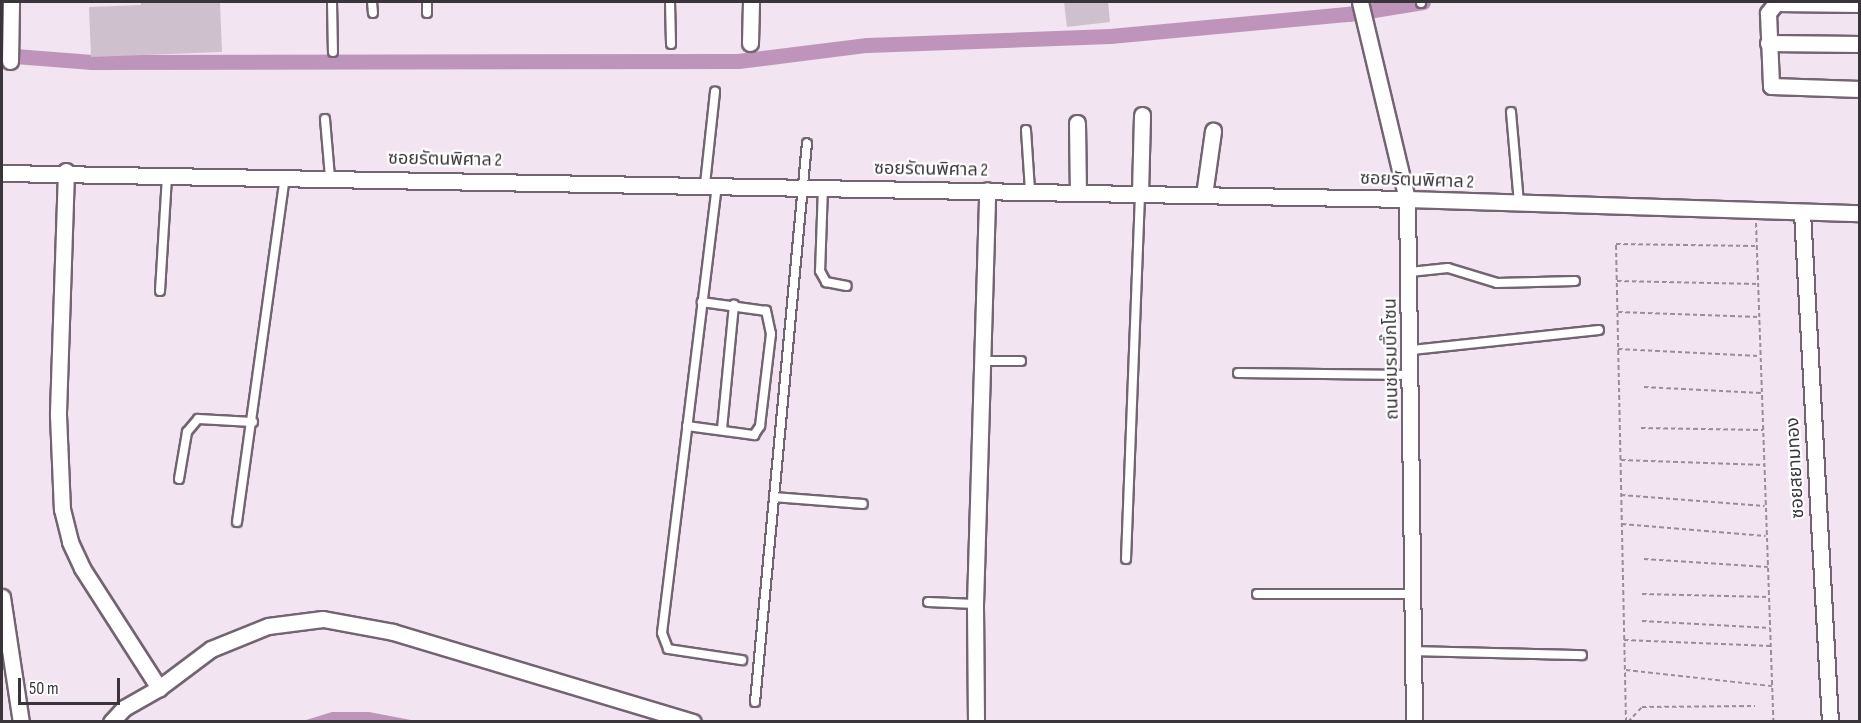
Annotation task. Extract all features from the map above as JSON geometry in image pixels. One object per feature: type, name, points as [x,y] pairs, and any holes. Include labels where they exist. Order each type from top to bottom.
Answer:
[{"type":"street","points":[[10,61],[12,2]]},
{"type":"street","points":[[750,43],[751,2]]},
{"type":"street","name":"ถนนชมรมบิ๊กโซน","points":[[1360,2],[1407,199],[1412,350],[1414,722]]},
{"type":"street","points":[[1860,4],[1776,3],[1768,13],[1770,83],[1775,88],[1860,89]]},
{"type":"street","points":[[1768,43],[1860,44]]},
{"type":"street","points":[[1140,194],[1142,115]]},
{"type":"street","points":[[1077,123],[1078,192]]},
{"type":"street","points":[[1204,195],[1213,131]]},
{"type":"street","points":[[66,171],[58,415],[62,509],[70,542],[82,568],[159,688]]},
{"type":"street","name":"ซอยรัตนพิศาล 2","points":[[2,172],[66,171],[1407,199],[1860,213]]},
{"type":"street","points":[[976,722],[975,604],[980,361],[987,190]]},
{"type":"street","name":"ซอยสยามทอง","points":[[1802,212],[1830,722]]},
{"type":"street","points":[[2,597],[7,677],[21,722]]},
{"type":"street","points":[[111,722],[124,708],[159,688],[211,649],[268,626],[323,620],[393,632],[693,722]]},
{"type":"lane","points":[[332,2],[333,52]]},
{"type":"lane","points":[[372,2],[372,13]]},
{"type":"lane","points":[[427,2],[427,13]]},
{"type":"lane","points":[[670,2],[671,44]]},
{"type":"lane","points":[[715,92],[702,302],[664,643],[668,649],[742,660]]},
{"type":"lane","points":[[1511,112],[1519,204]]},
{"type":"lane","points":[[325,119],[330,177]]},
{"type":"lane","points":[[1026,130],[1030,191]]},
{"type":"lane","points":[[755,702],[805,186],[807,143]]},
{"type":"lane","points":[[160,291],[168,173]]},
{"type":"lane","points":[[237,522],[253,422],[285,176]]},
{"type":"lane","points":[[823,187],[820,271],[826,282],[847,286]]},
{"type":"lane","points":[[1126,559],[1140,194]]},
{"type":"lane","points":[[1410,272],[1448,268],[1497,283],[1575,281]]},
{"type":"lane","points":[[687,426],[754,435],[760,426],[770,345],[766,311],[702,302]]},
{"type":"lane","points":[[722,429],[734,305]]},
{"type":"lane","points":[[1412,350],[1599,330]]},
{"type":"lane","points":[[980,361],[1021,361]]},
{"type":"lane","points":[[1238,373],[1412,375]]},
{"type":"lane","points":[[179,479],[187,432],[198,419],[253,422]]},
{"type":"lane","points":[[774,497],[863,504]]},
{"type":"lane","points":[[1257,594],[1413,594]]},
{"type":"lane","points":[[928,602],[975,604]]},
{"type":"lane","points":[[1414,651],[1582,655]]},
{"type":"path","points":[[1755,211],[1773,722]]},
{"type":"path","points":[[1627,722],[1616,244],[1757,246]]},
{"type":"path","points":[[1617,281],[1758,284]]},
{"type":"path","points":[[1618,312],[1759,317]]},
{"type":"path","points":[[1618,349],[1761,356]]},
{"type":"path","points":[[1644,387],[1762,393]]},
{"type":"path","points":[[1641,428],[1763,430]]},
{"type":"path","points":[[1621,460],[1764,465]]},
{"type":"path","points":[[1621,495],[1766,506]]},
{"type":"path","points":[[1622,524],[1767,536]]},
{"type":"path","points":[[1644,559],[1768,567]]},
{"type":"path","points":[[1642,594],[1769,597]]},
{"type":"path","points":[[1642,621],[1770,628]]},
{"type":"path","points":[[1624,640],[1770,646]]},
{"type":"path","points":[[1625,670],[1772,686]]},
{"type":"path","points":[[1627,722],[1642,707],[1755,706]]},
{"type":"shaded area","points":[[332,712],[369,712],[416,721],[303,721]]},
{"type":"building","points":[[141,2],[220,2],[222,52],[91,57],[89,7],[141,5]]},
{"type":"building","points":[[1064,2],[1108,2],[1110,22],[1067,27]]},
{"type":"waterway","points":[[2,55],[92,62],[738,61],[867,45],[1110,36],[1349,14],[1423,2]]}]
